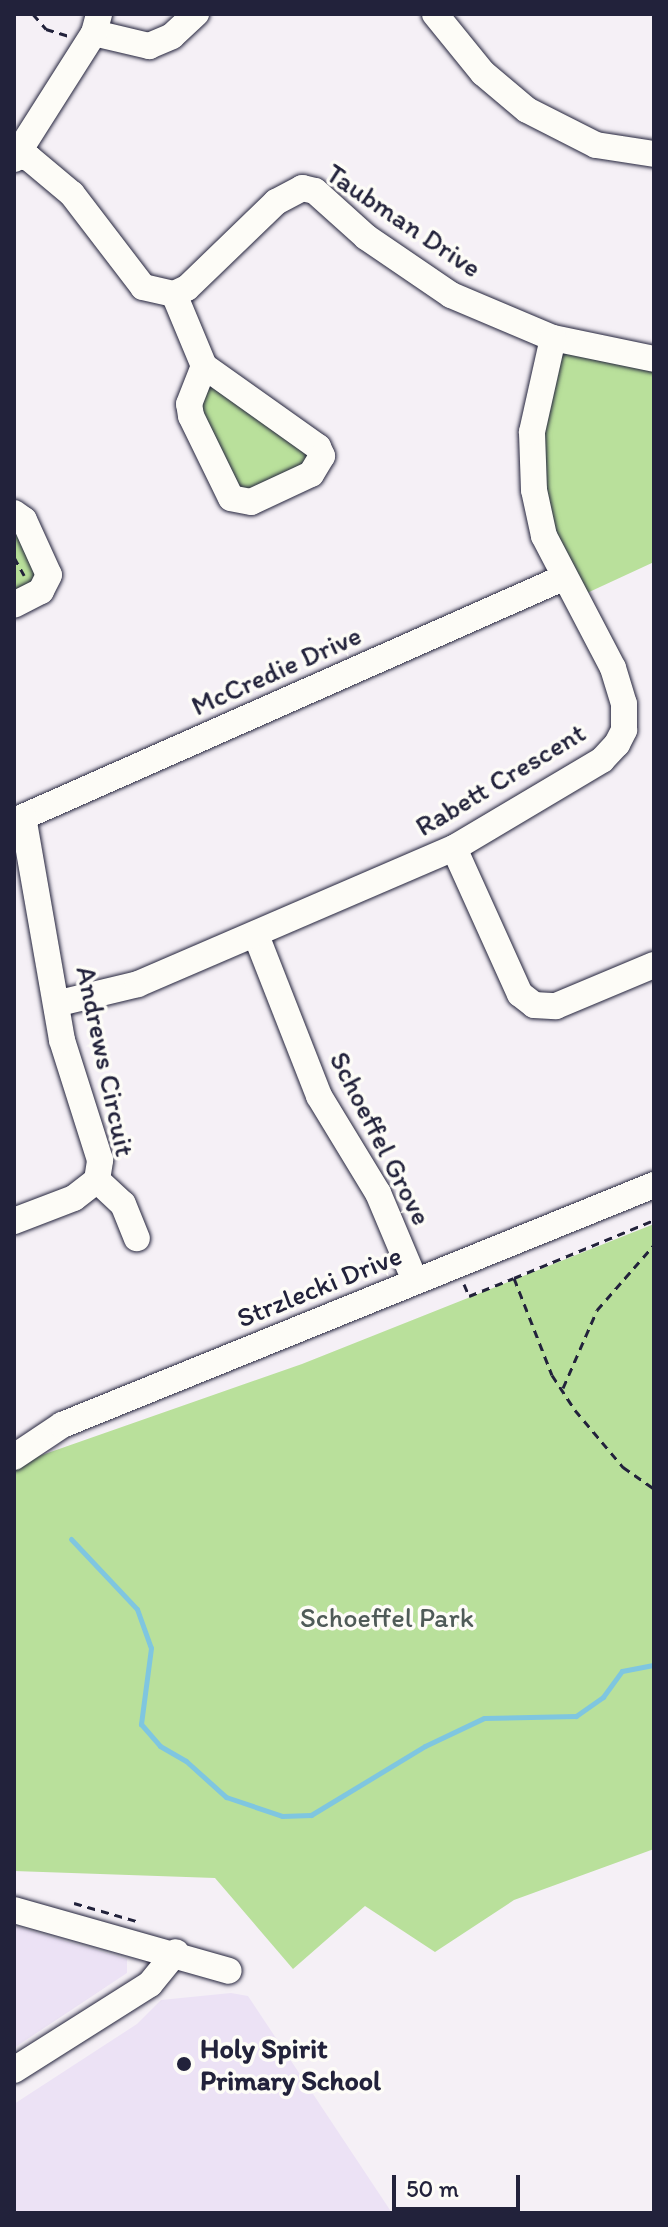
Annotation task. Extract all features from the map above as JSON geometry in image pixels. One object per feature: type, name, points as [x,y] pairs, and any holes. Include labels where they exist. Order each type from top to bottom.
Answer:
[{"type":"street","points":[[16,158],[94,30],[149,46],[172,36],[196,14]]},
{"type":"street","points":[[435,14],[483,73],[538,117],[596,145],[654,154]]},
{"type":"street","points":[[16,158],[29,158],[72,194],[136,281],[174,294],[204,366],[307,435],[322,456],[311,474],[251,502],[231,498],[191,416],[189,404],[204,366]]},
{"type":"street","name":"Taubman Drive","points":[[174,294],[201,277],[276,202],[302,188],[315,191],[366,237],[451,295],[553,338],[654,359]]},
{"type":"street","name":"Rabett Crescent","points":[[59,1003],[117,991],[256,935],[454,848],[602,760],[624,730],[624,704],[613,668],[586,610],[563,578],[544,536],[532,446],[553,338]]},
{"type":"street","points":[[14,513],[24,520],[49,575],[41,591],[14,605]]},
{"type":"street","name":"McCredie Drive","points":[[18,819],[563,578]]},
{"type":"street","name":"Andrews Circuit","points":[[14,1221],[74,1198],[97,1180],[100,1160],[73,1086],[59,1003],[18,819]]},
{"type":"street","points":[[454,848],[520,994],[534,1005],[556,1006],[654,965]]},
{"type":"street","name":"Schoeffel Grove","points":[[256,935],[319,1096],[378,1193],[415,1281]]},
{"type":"street","points":[[97,1180],[123,1204],[137,1238]]},
{"type":"street","name":"Strzlecki Drive","points":[[14,1457],[62,1425],[654,1185]]},
{"type":"street","points":[[14,1910],[176,1952],[229,1971]]},
{"type":"street","points":[[14,2070],[44,2055],[150,1984],[176,1952]]},
{"type":"street","points":[[14,2082],[44,2055]]},
{"type":"path","points":[[33,14],[46,29],[94,30]]},
{"type":"path","points":[[14,573],[21,571]]},
{"type":"path","points":[[455,1265],[469,1296],[654,1220]]},
{"type":"path","points":[[563,1389],[597,1310],[654,1245]]},
{"type":"path","points":[[514,1278],[563,1389],[623,1467],[654,1489]]},
{"type":"shaded area","points":[[14,1926],[127,1959],[127,1973],[14,2048]]},
{"type":"shaded area","name":"Holy Spirit Primary School","points":[[231,1993],[248,1996],[392,2213],[14,2213],[14,2104],[137,2024],[161,2000]]},
{"type":"green space","points":[[558,346],[654,366],[654,562],[587,593],[553,534],[542,486],[542,442]]},
{"type":"green space","points":[[208,376],[304,440],[310,463],[244,496],[196,410]]},
{"type":"green space","points":[[14,528],[40,576],[14,599]]},
{"type":"green space","name":"Schoeffel Park","points":[[654,1224],[654,1849],[514,1900],[435,1952],[365,1906],[293,1969],[215,1878],[14,1871],[14,1470],[22,1462],[302,1364]]},
{"type":"waterway","points":[[71,1539],[137,1609],[151,1648],[141,1724],[160,1746],[186,1761],[226,1797],[282,1816],[311,1815],[425,1746],[484,1718],[576,1716],[603,1697],[622,1671],[654,1665]]},
{"type":"place","name":"Holy Spirit Primary School","points":[[184,2064]]}]
